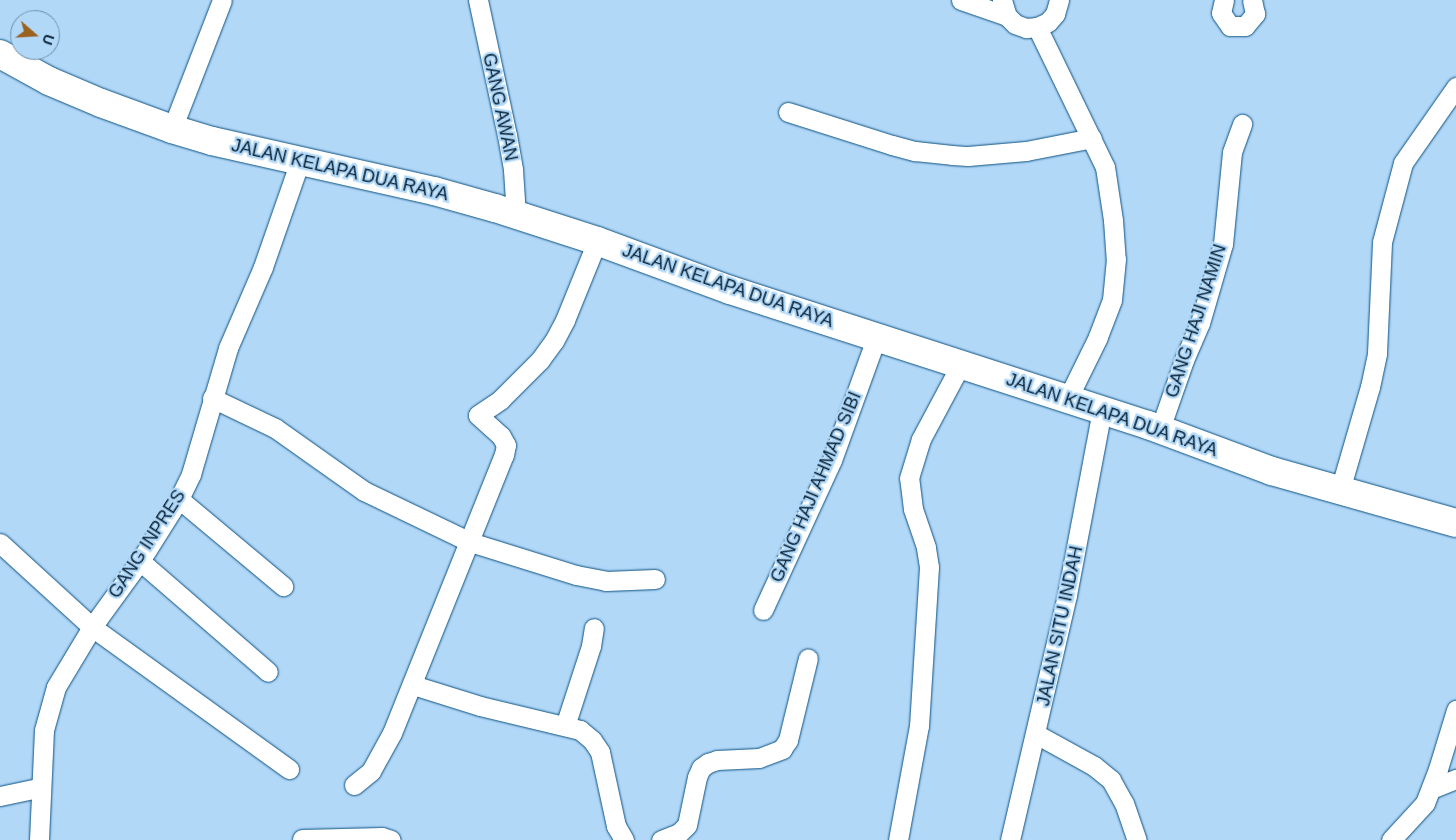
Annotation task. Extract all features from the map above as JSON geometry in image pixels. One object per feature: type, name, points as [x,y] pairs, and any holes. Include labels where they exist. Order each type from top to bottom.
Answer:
[{"type":"main road","name":"JALAN KELAPA DUA RAYA","points":[[0,54],[66,88],[172,129],[300,161],[434,191],[516,215],[597,241],[730,290],[949,359],[1160,429],[1272,471],[1456,523]]},
{"type":"street","points":[[172,129],[222,0]]},
{"type":"street","name":"GANG AWAN","points":[[478,0],[507,135],[513,170],[516,215]]},
{"type":"street","points":[[961,0],[1005,8],[1015,24],[1026,28],[1037,28],[1048,22],[1055,14],[1059,0]]},
{"type":"street","points":[[1224,0],[1221,13],[1230,26],[1245,26],[1255,14],[1252,0]]},
{"type":"street","points":[[1037,28],[1105,167],[1116,259],[1112,300],[1103,324],[1068,398]]},
{"type":"street","points":[[1340,490],[1370,387],[1377,353],[1382,242],[1403,163],[1456,87]]},
{"type":"street","points":[[788,112],[892,145],[915,151],[943,154],[968,156],[1026,150],[1092,138]]},
{"type":"street","name":"GANG HAJI NAMIN","points":[[1160,429],[1184,360],[1200,323],[1223,244],[1232,152],[1242,124]]},
{"type":"street","name":"GANG INPRES","points":[[39,840],[39,788],[44,730],[49,706],[56,687],[92,627],[140,560],[179,499],[191,474],[228,348],[263,267],[300,161]]},
{"type":"street","points":[[354,785],[371,771],[380,757],[413,685],[504,455],[506,446],[502,436],[478,415],[500,400],[540,360],[554,341],[565,320],[597,241]]},
{"type":"street","name":"GANG HAJI AHMAD SIBI","points":[[763,610],[832,460],[877,336]]},
{"type":"street","points":[[898,840],[919,726],[929,567],[926,547],[913,509],[908,478],[949,359]]},
{"type":"street","points":[[212,398],[275,428],[364,491],[470,542],[576,575],[606,581],[655,579]]},
{"type":"street","name":"JALAN SITU INDAH","points":[[1010,840],[1071,576],[1102,410]]},
{"type":"street","points":[[179,499],[283,586]]},
{"type":"street","points":[[0,543],[92,627],[289,769]]},
{"type":"street","points":[[140,560],[268,672]]},
{"type":"street","points":[[565,726],[591,646],[594,628]]},
{"type":"street","points":[[661,840],[674,836],[687,825],[697,777],[701,768],[717,760],[759,758],[782,749],[788,740],[808,658]]},
{"type":"street","points":[[413,685],[480,706],[580,730],[592,740],[600,752],[616,826],[624,840]]},
{"type":"street","points":[[1391,840],[1425,803],[1456,710]]},
{"type":"street","points":[[1036,734],[1094,766],[1111,780],[1124,803],[1137,840]]},
{"type":"street","points":[[1431,789],[1456,778]]},
{"type":"street","points":[[0,796],[39,788]]},
{"type":"street","points":[[302,839],[382,837],[391,840]]}]
